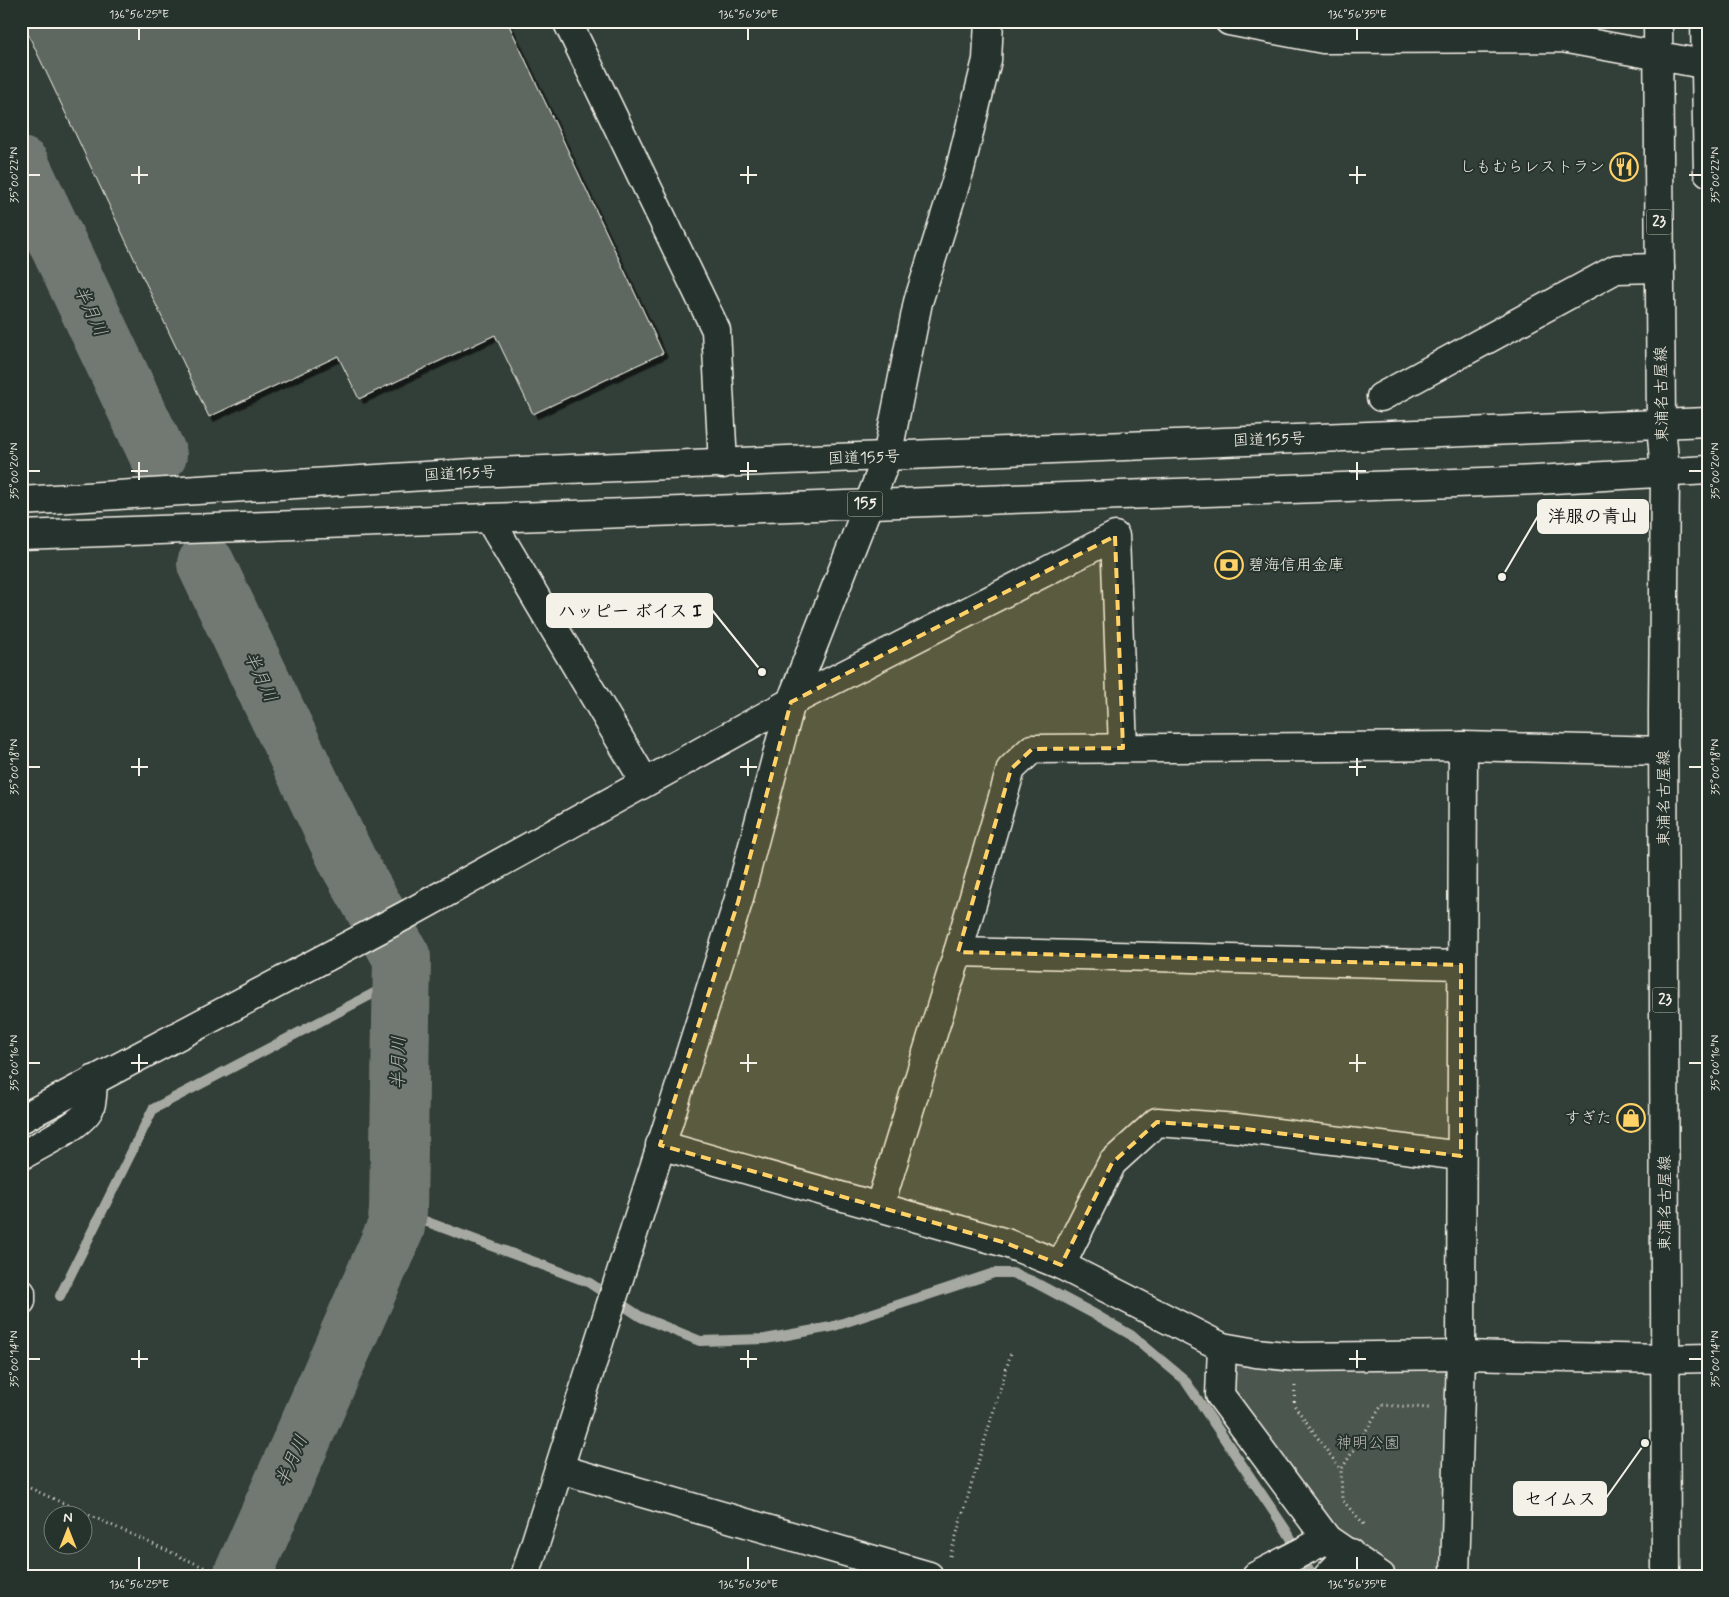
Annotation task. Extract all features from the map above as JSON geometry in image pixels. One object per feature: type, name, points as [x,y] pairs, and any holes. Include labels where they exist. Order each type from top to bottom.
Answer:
[{"type":"main road","points":[[567,21],[716,330],[723,464]]},
{"type":"main road","points":[[525,1576],[738,902],[791,702],[887,457],[918,302],[960,169],[987,60],[989,21]]},
{"type":"main road","points":[[1229,21],[1327,30],[1562,38],[1707,65]]},
{"type":"main road","name":"東浦名古屋線","points":[[1658,21],[1661,424],[1665,472],[1666,1576]]},
{"type":"main road","points":[[1705,21],[1708,172]]},
{"type":"main road","points":[[1381,396],[1616,269],[1660,268]]},
{"type":"main road","name":"国道155号","points":[[21,501],[473,473],[1708,422]]},
{"type":"main road","name":"155","points":[[21,535],[490,520],[869,504],[1536,480],[1708,470]]},
{"type":"main road","points":[[490,520],[644,782]]},
{"type":"main road","points":[[21,1119],[406,914],[791,702],[1115,536],[1123,748]]},
{"type":"main road","points":[[880,1206],[958,952],[1011,769],[1032,749],[1463,746],[1664,752]]},
{"type":"main road","points":[[1455,1576],[1461,1355],[1463,746]]},
{"type":"main road","points":[[958,952],[1461,965]]},
{"type":"main road","points":[[21,1156],[48,1139],[73,1127],[90,1109],[93,1080]]},
{"type":"main road","points":[[1061,1265],[1112,1163],[1157,1122],[1237,1128],[1461,1156]]},
{"type":"main road","points":[[660,1145],[1006,1243],[1061,1265],[1222,1347],[1296,1357],[1461,1355],[1665,1359],[1708,1358]]},
{"type":"main road","points":[[21,1293],[21,1301]]},
{"type":"main road","points":[[1222,1347],[1220,1395],[1327,1538],[1381,1576]]},
{"type":"main road","points":[[560,1469],[938,1568]]},
{"type":"main road","points":[[1256,1576],[1327,1538]]},
{"type":"main road","points":[[1328,1576],[1350,1554]]},
{"type":"path","points":[[938,1568],[953,1552],[1011,1353]]},
{"type":"path","points":[[1296,1357],[1294,1405],[1341,1470],[1342,1500],[1366,1527]]},
{"type":"path","points":[[1341,1470],[1382,1405],[1460,1409]]},
{"type":"path","points":[[21,1484],[223,1576]]},
{"type":"highlighted area","points":[[1115,536],[1123,748],[1032,749],[1011,769],[958,952],[1461,965],[1461,1156],[1237,1128],[1157,1122],[1112,1163],[1061,1265],[1006,1243],[660,1145],[738,902],[791,702]]},
{"type":"green space","name":"神明公園","points":[[1222,1347],[1461,1355],[1455,1576],[1381,1576],[1350,1553],[1220,1395]]},
{"type":"building","points":[[22,21],[507,21],[663,353],[533,414],[495,335],[359,399],[338,356],[209,417]]},
{"type":"waterway","name":"半月川","points":[[21,166],[158,455]]},
{"type":"waterway","name":"半月川","points":[[206,564],[348,862],[402,958],[398,1211],[396,1227],[242,1576]]},
{"type":"waterway","points":[[60,1296],[153,1109],[401,979]]},
{"type":"waterway","points":[[398,1211],[588,1282],[641,1317],[700,1341],[765,1339],[831,1327],[994,1273],[1012,1273],[1034,1282],[1131,1335],[1184,1379],[1286,1530],[1313,1576]]},
{"type":"place","name":"しもむらレストラン","points":[[1624,167]]},
{"type":"place","name":"碧海信用金庫","points":[[1229,565]]},
{"type":"place","name":"洋服の青山","points":[[1502,577]]},
{"type":"place","name":"ハッピー ボイス I","points":[[762,672]]},
{"type":"place","name":"すぎた","points":[[1631,1118]]},
{"type":"place","name":"セイムス","points":[[1645,1443]]}]
